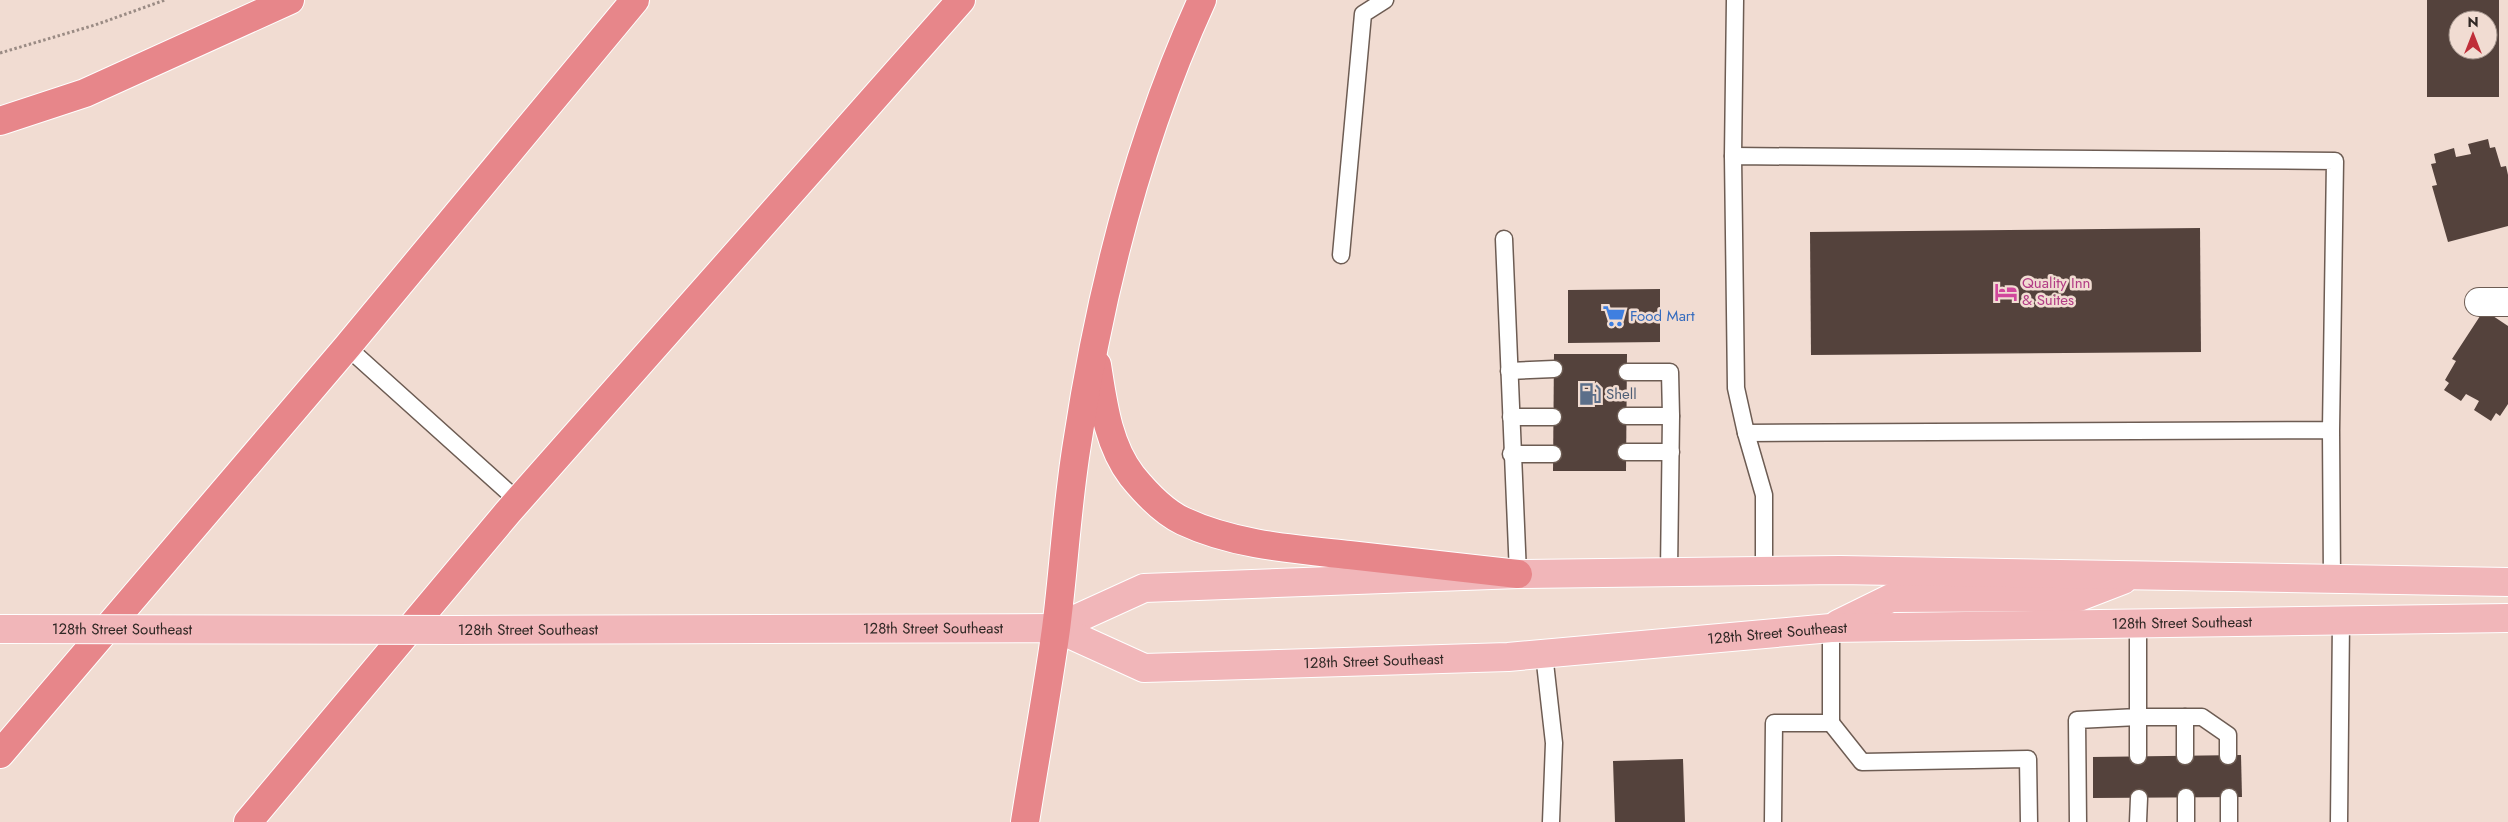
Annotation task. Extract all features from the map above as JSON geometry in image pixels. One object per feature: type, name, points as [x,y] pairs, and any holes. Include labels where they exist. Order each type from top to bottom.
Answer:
[{"type":"highway","points":[[0,121],[86,92],[290,0]]},
{"type":"highway","points":[[0,754],[347,347],[635,0]]},
{"type":"highway","points":[[248,822],[518,501],[960,0]]},
{"type":"highway","points":[[1025,822],[1056,628],[1076,445],[1107,279],[1144,150],[1169,81],[1202,0]]},
{"type":"highway","points":[[1094,342],[1103,401],[1115,446],[1131,474],[1149,495],[1181,520],[1222,535],[1281,548],[1518,574]]},
{"type":"main road","name":"128th Street Southeast","points":[[0,629],[632,630],[1056,628],[1144,588],[1518,574],[1840,570],[2508,582]]},
{"type":"main road","points":[[1831,628],[1891,598],[2079,597],[2136,575]]},
{"type":"main road","name":"128th Street Southeast","points":[[1056,628],[1144,668],[1544,654],[1831,628],[2508,618]]},
{"type":"street","points":[[2479,302],[2508,302]]},
{"type":"lane","points":[[1341,254],[1364,14],[1385,0]]},
{"type":"lane","points":[[1735,0],[1733,156],[1736,388],[1746,433],[1764,495],[1764,571]]},
{"type":"lane","points":[[1733,156],[2335,162],[2331,430],[2332,579]]},
{"type":"lane","points":[[1504,239],[1511,454],[1518,574]]},
{"type":"lane","points":[[347,347],[518,501]]},
{"type":"lane","points":[[1509,371],[1554,369]]},
{"type":"lane","points":[[1627,372],[1670,372],[1669,572]]},
{"type":"lane","points":[[1626,416],[1670,416]]},
{"type":"lane","points":[[1510,417],[1553,417]]},
{"type":"lane","points":[[1746,433],[2331,430]]},
{"type":"lane","points":[[1626,452],[1670,452]]},
{"type":"lane","points":[[1511,454],[1553,454]]},
{"type":"lane","points":[[2339,822],[2341,620]]},
{"type":"lane","points":[[2138,623],[2138,756]]},
{"type":"lane","points":[[1831,628],[1831,723],[1862,762],[2028,759],[2029,822]]},
{"type":"lane","points":[[1544,654],[1554,743],[1551,822]]},
{"type":"lane","points":[[2078,822],[2077,720],[2138,717],[2202,717],[2228,734],[2228,756]]},
{"type":"lane","points":[[2186,717],[2186,756]]},
{"type":"lane","points":[[1772,822],[1774,723],[1831,723]]},
{"type":"lane","points":[[2186,797],[2186,822]]},
{"type":"lane","points":[[2229,797],[2229,822]]},
{"type":"lane","points":[[2138,822],[2139,798]]},
{"type":"path","points":[[0,54],[95,25],[165,0]]},
{"type":"building","points":[[2427,0],[2499,0],[2499,97],[2427,97]]},
{"type":"building","points":[[2488,139],[2490,148],[2495,147],[2501,167],[2506,166],[2508,175],[2508,226],[2448,242],[2432,186],[2437,185],[2431,164],[2436,163],[2434,154],[2454,148],[2456,157],[2471,154],[2468,144]]},
{"type":"building","name":"Quality Inn & Suites","points":[[2200,228],[2201,352],[1811,355],[1810,232]]},
{"type":"building","name":"Food Mart","points":[[1660,289],[1660,342],[1568,343],[1568,290]]},
{"type":"building","points":[[2484,310],[2508,326],[2508,404],[2500,416],[2496,413],[2491,421],[2474,410],[2479,401],[2466,394],[2461,401],[2444,390],[2449,383],[2445,380],[2456,361],[2452,359]]},
{"type":"building","name":"Shell","points":[[1554,354],[1627,354],[1626,471],[1553,471]]},
{"type":"building","points":[[2241,755],[2242,797],[2093,798],[2093,757]]},
{"type":"building","points":[[1683,759],[1685,822],[1615,822],[1613,761]]},
{"type":"place","name":"Quality Inn & Suites","points":[[2006,292]]},
{"type":"place","name":"Food Mart","points":[[1614,316]]},
{"type":"place","name":"Shell","points":[[1590,394]]}]
